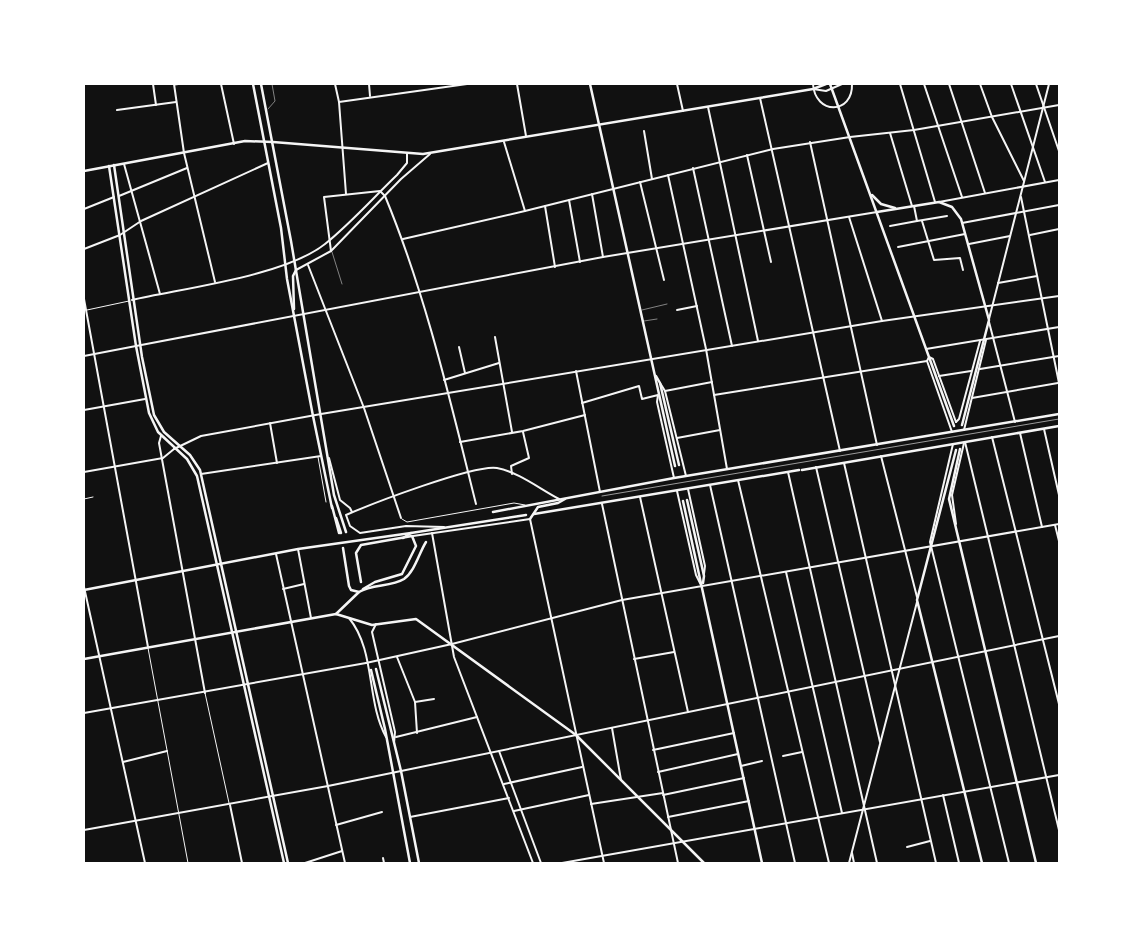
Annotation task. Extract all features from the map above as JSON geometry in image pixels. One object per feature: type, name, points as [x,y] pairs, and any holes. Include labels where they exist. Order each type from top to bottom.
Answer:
[{"type":"main road","points":[[253,84],[281,228],[285,264],[319,456],[340,533]]},
{"type":"main road","points":[[262,84],[334,495],[346,532]]},
{"type":"main road","points":[[590,84],[655,374],[658,395],[677,465],[660,383],[655,374]]},
{"type":"main road","points":[[84,171],[234,144],[264,141],[407,154],[431,153],[813,89],[826,84]]},
{"type":"main road","points":[[830,84],[954,426]]},
{"type":"main road","points":[[114,165],[135,299],[140,346],[156,420],[164,432],[193,459],[201,474],[288,863]]},
{"type":"main road","points":[[109,166],[136,346],[150,417],[161,436],[187,459],[196,472],[284,863]]},
{"type":"main road","points":[[869,190],[881,204],[898,208]]},
{"type":"main road","points":[[877,212],[939,202],[955,210],[962,223],[988,320],[962,425]]},
{"type":"main road","points":[[295,318],[293,276],[296,270]]},
{"type":"main road","points":[[140,369],[142,357]]},
{"type":"main road","points":[[493,512],[674,478],[1059,414]]},
{"type":"main road","points":[[534,514],[1059,426]]},
{"type":"main road","points":[[960,449],[949,494],[1036,863]]},
{"type":"main road","points":[[956,450],[917,600],[982,863]]},
{"type":"main road","points":[[530,518],[538,508],[558,503],[566,498]]},
{"type":"main road","points":[[687,500],[704,576],[702,587]]},
{"type":"main road","points":[[683,501],[762,863]]},
{"type":"main road","points":[[84,589],[298,549],[526,515]]},
{"type":"main road","points":[[401,538],[411,532]]},
{"type":"main road","points":[[336,614],[359,592],[375,582],[402,574],[416,546],[412,536],[364,544],[358,548],[356,553],[362,582]]},
{"type":"main road","points":[[364,589],[404,579],[410,572],[426,542]]},
{"type":"main road","points":[[342,548],[349,586],[351,590],[359,592]]},
{"type":"main road","points":[[84,659],[336,614],[368,624],[416,619],[576,735],[704,863]]},
{"type":"main road","points":[[376,669],[402,771],[419,863]]},
{"type":"main road","points":[[371,670],[387,739],[410,863]]},
{"type":"street","points":[[153,84],[156,105]]},
{"type":"street","points":[[182,84],[174,84],[184,153],[215,282]]},
{"type":"street","points":[[220,84],[234,144]]},
{"type":"street","points":[[335,84],[346,194]]},
{"type":"street","points":[[369,84],[370,96]]},
{"type":"street","points":[[338,102],[370,96],[467,84]]},
{"type":"street","points":[[517,84],[526,136]]},
{"type":"street","points":[[677,84],[683,110]]},
{"type":"street","points":[[813,84],[813,89],[818,99],[825,106],[839,106],[848,100],[852,84]]},
{"type":"street","points":[[813,89],[822,92],[842,84]]},
{"type":"street","points":[[900,84],[935,202]]},
{"type":"street","points":[[924,84],[962,197]]},
{"type":"street","points":[[949,84],[985,193]]},
{"type":"street","points":[[980,84],[992,116],[1024,181]]},
{"type":"street","points":[[1011,84],[1045,182]]},
{"type":"street","points":[[1036,84],[1059,151]]},
{"type":"street","points":[[1015,422],[988,320],[1049,84]]},
{"type":"street","points":[[760,98],[791,226],[840,451]]},
{"type":"street","points":[[117,110],[176,102]]},
{"type":"street","points":[[402,239],[525,211],[773,149],[810,142],[914,130],[1059,105]]},
{"type":"street","points":[[708,106],[758,341]]},
{"type":"street","points":[[644,131],[652,179]]},
{"type":"street","points":[[890,133],[917,222]]},
{"type":"street","points":[[504,140],[525,211]]},
{"type":"street","points":[[810,142],[877,444]]},
{"type":"street","points":[[296,270],[332,251],[420,161],[431,153]]},
{"type":"street","points":[[86,312],[285,264],[320,248],[407,163],[407,154]]},
{"type":"street","points":[[747,155],[771,262]]},
{"type":"street","points":[[84,249],[125,233],[141,221],[268,163]]},
{"type":"street","points":[[124,164],[160,294]]},
{"type":"street","points":[[119,196],[187,168]]},
{"type":"street","points":[[693,168],[732,346]]},
{"type":"street","points":[[668,174],[706,350],[727,469]]},
{"type":"street","points":[[939,202],[1059,180]]},
{"type":"street","points":[[640,182],[664,280]]},
{"type":"street","points":[[332,251],[324,198],[380,191]]},
{"type":"street","points":[[380,191],[385,196],[402,239],[419,294],[448,393],[476,504]]},
{"type":"street","points":[[592,194],[603,257]]},
{"type":"street","points":[[972,398],[1059,383],[1020,194]]},
{"type":"street","points":[[84,209],[114,198]]},
{"type":"street","points":[[569,200],[580,262]]},
{"type":"street","points":[[962,223],[1059,205]]},
{"type":"street","points":[[545,206],[555,267]]},
{"type":"street","points":[[84,356],[295,318],[603,257],[877,212]]},
{"type":"street","points":[[890,226],[947,216]]},
{"type":"street","points":[[849,217],[882,321]]},
{"type":"street","points":[[922,221],[934,260],[960,258],[963,270]]},
{"type":"street","points":[[1029,235],[1059,229]]},
{"type":"street","points":[[898,247],[965,234]]},
{"type":"street","points":[[968,244],[1010,236]]},
{"type":"street","points":[[308,265],[364,408],[401,518],[407,522],[514,503],[526,506]]},
{"type":"street","points":[[998,283],[1037,276]]},
{"type":"street","points":[[84,472],[163,458],[179,446],[201,436],[321,414],[850,326],[1059,296]]},
{"type":"street","points":[[84,299],[188,863]]},
{"type":"street","points":[[677,310],[697,306]]},
{"type":"street","points":[[926,349],[1059,327]]},
{"type":"street","points":[[495,337],[512,432]]},
{"type":"street","points":[[964,430],[979,370],[983,341]]},
{"type":"street","points":[[952,432],[927,361],[928,356],[933,359],[957,422],[983,341]]},
{"type":"street","points":[[459,347],[465,373]]},
{"type":"street","points":[[979,370],[1059,356]]},
{"type":"street","points":[[714,395],[860,370],[927,361]]},
{"type":"street","points":[[444,380],[500,362]]},
{"type":"street","points":[[576,371],[600,492]]},
{"type":"street","points":[[939,376],[972,371]]},
{"type":"street","points":[[665,391],[712,382]]},
{"type":"street","points":[[660,383],[665,391],[686,476]]},
{"type":"street","points":[[582,403],[639,386],[642,399],[658,395],[657,402],[674,478]]},
{"type":"street","points":[[84,410],[146,399]]},
{"type":"street","points":[[460,442],[523,430],[585,415]]},
{"type":"street","points":[[270,424],[277,463]]},
{"type":"street","points":[[1044,429],[1059,495]]},
{"type":"street","points":[[512,474],[511,466],[529,458],[523,430]]},
{"type":"street","points":[[677,438],[720,430]]},
{"type":"street","points":[[1020,433],[1042,527]]},
{"type":"street","points":[[161,436],[159,441],[205,692],[242,863]]},
{"type":"street","points":[[992,438],[1059,704]]},
{"type":"street","points":[[956,526],[952,494],[964,442]]},
{"type":"street","points":[[964,442],[1059,830]]},
{"type":"street","points":[[953,444],[930,542],[1009,863]]},
{"type":"street","points":[[327,455],[333,467],[340,500],[352,512]]},
{"type":"street","points":[[201,474],[319,456],[326,502]]},
{"type":"street","points":[[849,863],[917,600],[881,456]]},
{"type":"street","points":[[844,462],[936,863]]},
{"type":"street","points":[[446,527],[406,526],[360,533],[350,526],[346,515],[394,496],[468,472],[491,467],[512,474],[559,499]]},
{"type":"street","points":[[816,467],[880,742]]},
{"type":"street","points":[[788,472],[877,863]]},
{"type":"street","points":[[738,480],[829,863]]},
{"type":"street","points":[[710,485],[796,863]]},
{"type":"street","points":[[688,489],[705,566],[704,576]]},
{"type":"street","points":[[677,491],[696,575],[702,587]]},
{"type":"street","points":[[84,499],[93,497]]},
{"type":"street","points":[[640,497],[688,712]]},
{"type":"street","points":[[602,503],[646,721],[678,863]]},
{"type":"street","points":[[412,536],[530,518],[604,863]]},
{"type":"street","points":[[84,713],[379,661],[622,600],[1059,524]]},
{"type":"street","points":[[1055,525],[1059,541]]},
{"type":"street","points":[[432,533],[452,644],[477,717],[533,863]]},
{"type":"street","points":[[298,549],[310,618]]},
{"type":"street","points":[[276,554],[345,863]]},
{"type":"street","points":[[786,572],[842,814]]},
{"type":"street","points":[[283,589],[304,584]]},
{"type":"street","points":[[84,589],[145,863]]},
{"type":"street","points":[[348,618],[360,635],[380,724],[387,739]]},
{"type":"street","points":[[376,624],[372,632],[396,737],[394,744]]},
{"type":"street","points":[[84,830],[328,786],[1059,636]]},
{"type":"street","points":[[634,659],[674,652]]},
{"type":"street","points":[[397,657],[415,702],[417,733]]},
{"type":"street","points":[[415,702],[434,699]]},
{"type":"street","points":[[396,737],[477,717]]},
{"type":"street","points":[[612,728],[621,780]]},
{"type":"street","points":[[653,750],[734,733]]},
{"type":"street","points":[[123,762],[167,751]]},
{"type":"street","points":[[499,751],[541,863]]},
{"type":"street","points":[[783,756],[802,752]]},
{"type":"street","points":[[658,772],[738,754]]},
{"type":"street","points":[[741,766],[762,762]]},
{"type":"street","points":[[504,784],[583,767]]},
{"type":"street","points":[[562,863],[1059,774]]},
{"type":"street","points":[[591,804],[637,796],[663,794],[744,778]]},
{"type":"street","points":[[514,811],[589,795]]},
{"type":"street","points":[[943,795],[959,863]]},
{"type":"street","points":[[410,817],[509,798]]},
{"type":"street","points":[[668,817],[749,801]]},
{"type":"street","points":[[336,825],[382,812]]},
{"type":"street","points":[[907,847],[930,841]]},
{"type":"street","points":[[305,863],[342,851]]},
{"type":"street","points":[[852,852],[854,863]]},
{"type":"street","points":[[383,858],[384,863]]},
{"type":"lane","points":[[267,110],[275,101],[272,84]]},
{"type":"lane","points":[[332,251],[342,284]]},
{"type":"lane","points":[[640,311],[668,304]]},
{"type":"lane","points":[[642,321],[657,318]]},
{"type":"railway","points":[[602,496],[1059,419]]}]
